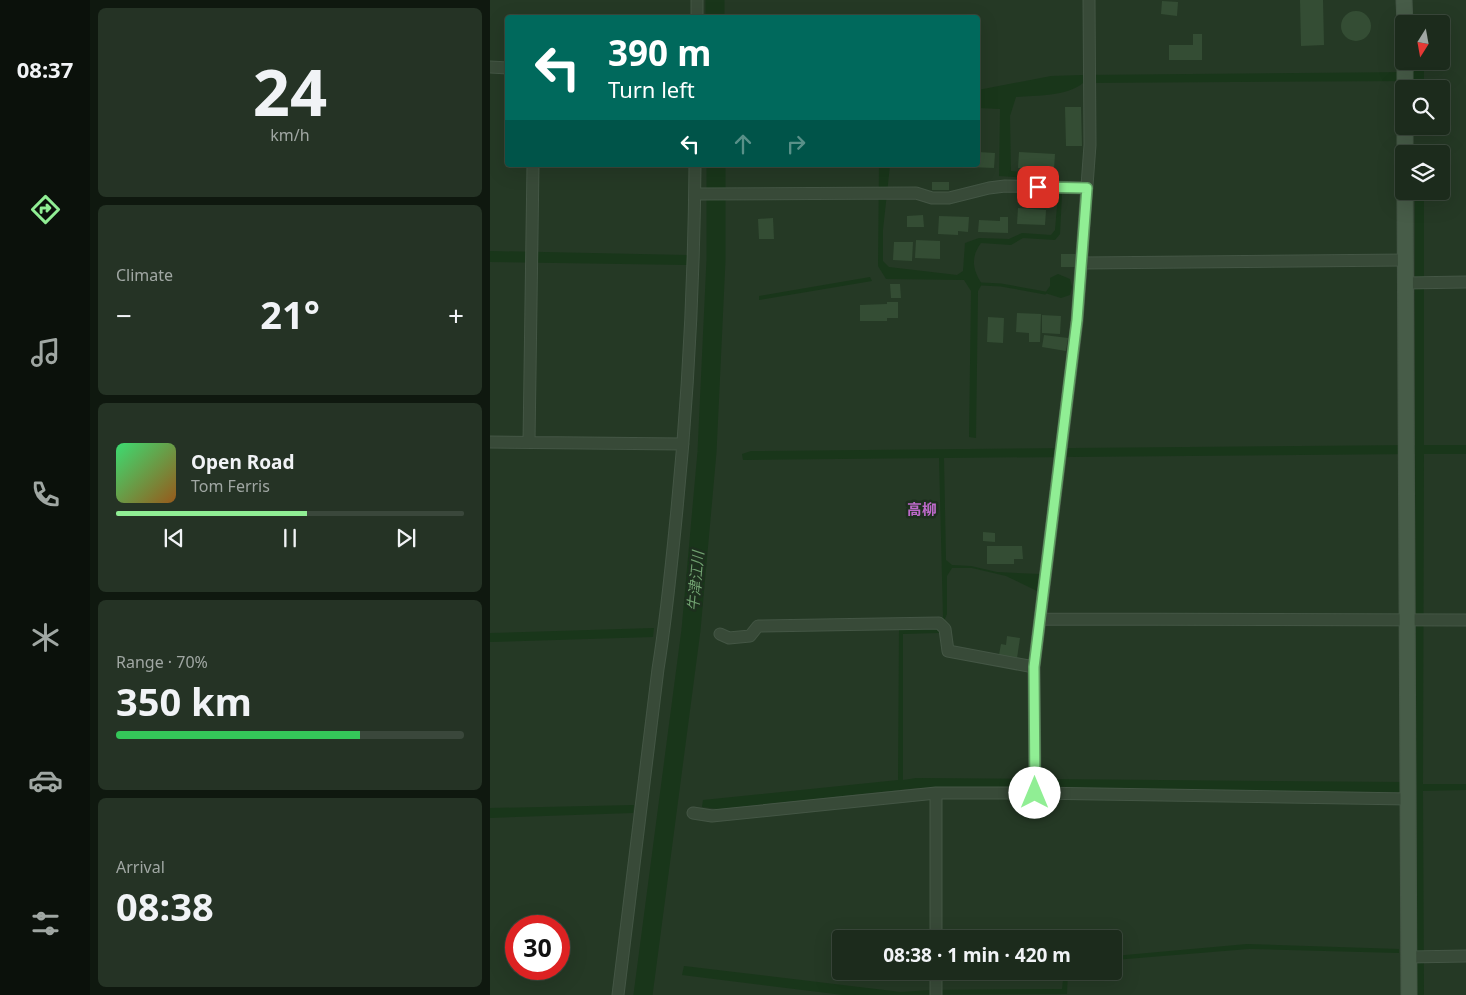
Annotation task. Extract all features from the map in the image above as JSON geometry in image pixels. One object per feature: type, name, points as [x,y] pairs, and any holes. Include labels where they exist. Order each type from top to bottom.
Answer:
[{"type":"street","points":[[697,0],[697,15]]},
{"type":"street","points":[[1035,793],[1034,667],[1077,320],[1082,263],[1090,145],[1089,0]]},
{"type":"street","points":[[1404,0],[1405,15]]},
{"type":"street","points":[[490,67],[505,68]]},
{"type":"street","points":[[529,442],[533,167]]},
{"type":"street","points":[[618,995],[658,670],[665,628],[684,444],[691,342],[696,167]]},
{"type":"street","points":[[695,194],[916,192],[932,198],[950,198],[1005,186],[1087,188]]},
{"type":"street","points":[[1405,200],[1408,995]]},
{"type":"street","points":[[1082,263],[1406,260]]},
{"type":"street","points":[[1406,283],[1466,282]]},
{"type":"street","points":[[490,442],[684,444]]},
{"type":"street","points":[[1040,619],[1466,620]]},
{"type":"street","points":[[720,634],[729,638],[750,636],[758,626],[941,624],[948,651],[1034,667]]},
{"type":"street","points":[[693,813],[712,816],[936,793],[1408,800]]},
{"type":"street","points":[[936,793],[936,930]]},
{"type":"street","points":[[1408,957],[1466,956]]},
{"type":"shaded area","points":[[1414,70],[1424,70],[1424,80],[1083,83],[1076,88],[1060,93],[1016,97],[1010,116],[1011,171],[1055,176],[1057,180],[999,176],[1000,109],[980,108],[980,90],[1051,76],[1414,72]]},
{"type":"shaded area","points":[[879,167],[890,167],[883,230],[883,261],[889,267],[957,275],[963,271],[965,243],[979,238],[1009,239],[1022,233],[1051,235],[1055,230],[1058,194],[1062,194],[1060,234],[1055,240],[1023,238],[1011,245],[981,243],[975,254],[976,274],[982,284],[978,291],[976,438],[969,437],[971,291],[964,280],[886,279],[878,266]]},
{"type":"shaded area","points":[[1415,200],[1424,200],[1424,445],[1466,445],[1466,454],[1424,454],[1423,784],[1466,784],[1466,790],[1423,791],[1424,995],[1417,995],[1415,454],[944,458],[946,560],[952,565],[971,566],[997,572],[1040,574],[1037,591],[1006,576],[972,568],[952,568],[947,576],[947,614],[939,633],[903,634],[903,780],[916,778],[1401,782],[1400,792],[918,788],[719,809],[702,807],[703,800],[898,780],[899,630],[938,629],[943,617],[939,458],[743,460],[742,454],[751,451],[1415,445]]},
{"type":"shaded area","points":[[490,251],[687,255],[687,265],[490,262]]},
{"type":"shaded area","points":[[1058,274],[1070,279],[1072,287],[1070,295],[1061,298],[1045,293],[1050,286],[1050,278]]},
{"type":"shaded area","points":[[870,277],[872,281],[759,300],[759,296]]},
{"type":"shaded area","points":[[654,628],[653,637],[490,642],[490,633]]},
{"type":"shaded area","points":[[634,805],[633,813],[490,818],[490,808]]},
{"type":"shaded area","points":[[1247,944],[1399,949],[1399,953],[1249,949],[1122,959],[1122,955]]},
{"type":"shaded area","points":[[684,966],[901,992],[1062,989],[1063,980],[1068,980],[1067,994],[843,995],[682,975]]},
{"type":"building","points":[[1300,0],[1323,0],[1324,45],[1301,46]]},
{"type":"building","points":[[1162,1],[1178,2],[1177,16],[1161,14]]},
{"type":"building","points":[[1356,11],[1367,15],[1371,26],[1367,37],[1356,41],[1345,37],[1341,26],[1345,15]]},
{"type":"building","points":[[1193,34],[1202,34],[1202,60],[1169,60],[1169,45],[1193,45]]},
{"type":"building","points":[[1065,107],[1081,107],[1082,146],[1066,146]]},
{"type":"building","points":[[980,152],[995,153],[994,168],[969,167],[980,167]]},
{"type":"building","points":[[1019,152],[1055,154],[1054,169],[1018,168]]},
{"type":"building","points":[[932,182],[949,182],[949,190],[932,190]]},
{"type":"building","points":[[1018,208],[1046,210],[1045,225],[1017,224]]},
{"type":"building","points":[[923,215],[924,227],[907,227],[907,216]]},
{"type":"building","points":[[939,216],[969,217],[968,232],[958,231],[958,235],[938,234]]},
{"type":"building","points":[[1000,217],[1008,217],[1008,233],[978,232],[979,220],[1000,221]]},
{"type":"building","points":[[773,218],[774,239],[759,239],[758,219]]},
{"type":"building","points":[[916,240],[940,241],[940,259],[915,258]]},
{"type":"building","points":[[894,242],[913,242],[912,261],[893,260]]},
{"type":"building","points":[[1061,254],[1076,254],[1076,267],[1061,267]]},
{"type":"building","points":[[890,284],[900,284],[901,298],[891,298]]},
{"type":"building","points":[[887,302],[898,302],[898,318],[887,318],[887,321],[860,321],[860,305],[887,304]]},
{"type":"building","points":[[1017,313],[1041,314],[1040,342],[1029,342],[1029,333],[1016,332]]},
{"type":"building","points":[[1042,315],[1061,316],[1060,334],[1042,333]]},
{"type":"building","points":[[988,317],[1004,318],[1003,343],[987,342]]},
{"type":"building","points":[[1044,335],[1068,338],[1066,351],[1042,347]]},
{"type":"building","points":[[983,532],[995,533],[995,542],[983,541]]},
{"type":"building","points":[[987,546],[1022,546],[1023,559],[1014,559],[1014,564],[987,564]]},
{"type":"building","points":[[1007,636],[1020,638],[1017,658],[999,655],[1001,644],[1006,645]]},
{"type":"waterway","name":"牛津江川","points":[[715,0],[715,15]]},
{"type":"waterway","name":"牛津江川","points":[[643,995],[691,630],[707,452],[716,260],[716,167]]},
{"type":"waterway","points":[[982,284],[1001,285],[1045,293]]},
{"type":"district","name":"高柳","points":[[922,509]]},
{"type":"route","points":[[1035,793],[1034,667],[1077,320],[1087,188],[1038,187]]}]
